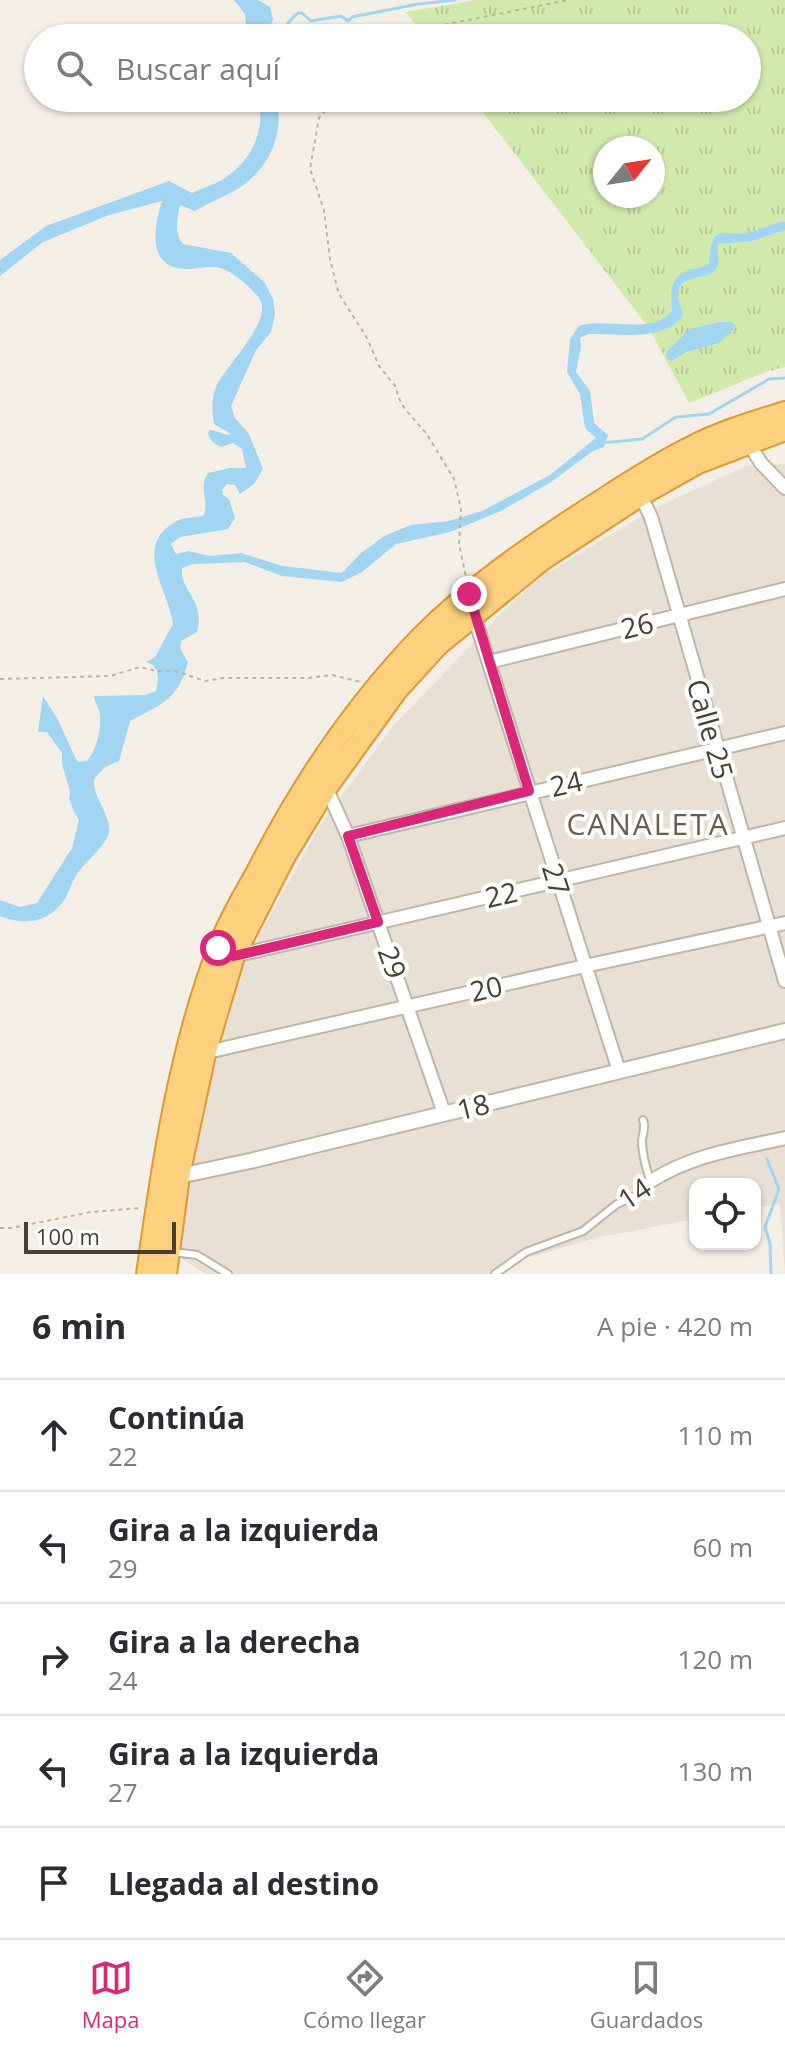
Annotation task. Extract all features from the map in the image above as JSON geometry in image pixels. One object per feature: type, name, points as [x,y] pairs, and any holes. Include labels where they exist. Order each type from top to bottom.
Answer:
[{"type":"highway","points":[[744,434],[785,412]]},
{"type":"highway","points":[[147,1274],[197,1052],[226,952],[273,841],[320,781],[386,677],[423,635],[471,604],[528,549],[636,488],[691,446],[744,434],[785,430]]},
{"type":"highway","points":[[166,1274],[170,1175]]},
{"type":"street","points":[[744,434],[761,463],[785,488]]},
{"type":"street","name":"Calle 25","points":[[636,488],[651,517],[785,981]]},
{"type":"street","name":"26","points":[[489,662],[785,589]]},
{"type":"street","name":"27","points":[[471,604],[619,1071]]},
{"type":"street","name":"24","points":[[348,836],[785,733]]},
{"type":"street","name":"29","points":[[320,781],[348,836],[444,1113]]},
{"type":"street","name":"22","points":[[226,952],[378,922],[785,828]]},
{"type":"street","name":"20","points":[[197,1052],[785,923]]},
{"type":"street","name":"18","points":[[170,1175],[785,1031]]},
{"type":"street","name":"14","points":[[651,1181],[677,1165],[785,1138]]},
{"type":"lane","points":[[643,1120],[642,1142],[651,1181]]},
{"type":"lane","name":"14","points":[[495,1274],[526,1252],[583,1231],[617,1204],[644,1192],[651,1181]]},
{"type":"lane","points":[[168,1251],[197,1255],[228,1274]]},
{"type":"path","points":[[448,24],[568,0]]},
{"type":"path","points":[[324,112],[319,118],[310,169],[324,210],[330,259],[339,294],[367,338],[379,366],[396,387],[405,409],[426,433],[454,479],[461,509],[459,544],[471,604]]},
{"type":"path","points":[[0,679],[110,676],[135,668],[175,671],[205,681],[232,677],[308,678],[332,675],[369,682]]},
{"type":"path","points":[[0,1228],[91,1212],[111,1213],[150,1206]]},
{"type":"shaded area","points":[[785,464],[785,1274],[780,1204],[761,1207],[761,1178],[689,1178],[689,1220],[596,1238],[509,1263],[497,1274],[206,1274],[177,1256],[188,1154],[229,990],[319,827],[393,726],[508,606],[542,576],[657,507],[746,466]]},
{"type":"green space","points":[[476,0],[785,0],[785,367],[689,403],[649,328],[483,112],[761,112],[761,24],[415,24],[406,12]]},
{"type":"water","points":[[234,0],[258,0],[270,7],[273,19],[271,24],[246,24],[245,14]]},
{"type":"water","points":[[260,112],[278,112],[274,145],[263,165],[240,187],[195,211],[180,205],[177,226],[183,244],[231,253],[265,283],[273,299],[275,315],[271,332],[256,350],[231,406],[235,418],[249,434],[263,469],[254,484],[240,494],[235,485],[227,484],[222,490],[229,499],[235,518],[228,529],[180,537],[171,544],[176,554],[189,551],[209,556],[241,553],[283,566],[342,573],[384,536],[411,525],[449,521],[482,511],[550,475],[596,438],[585,428],[580,394],[567,372],[570,339],[579,326],[653,323],[664,318],[672,311],[671,293],[677,277],[709,264],[715,236],[720,233],[745,234],[780,222],[785,222],[785,230],[752,241],[718,244],[716,269],[682,283],[678,296],[683,315],[664,330],[640,335],[589,334],[580,338],[576,372],[590,391],[594,423],[608,435],[604,447],[593,451],[551,482],[501,511],[450,532],[396,544],[362,572],[342,582],[282,576],[245,562],[193,564],[182,568],[184,583],[198,612],[197,632],[181,641],[180,648],[188,662],[179,685],[167,700],[130,721],[119,761],[105,767],[94,779],[109,825],[108,836],[79,871],[65,899],[52,913],[36,920],[9,919],[0,916],[0,900],[20,907],[37,903],[72,848],[79,820],[69,798],[62,753],[47,732],[38,732],[43,696],[79,762],[87,761],[98,739],[100,715],[94,696],[145,695],[156,691],[157,673],[154,666],[146,662],[155,657],[173,624],[156,569],[154,555],[157,542],[164,530],[179,520],[204,515],[204,484],[208,473],[246,468],[242,449],[233,443],[221,447],[211,440],[208,433],[210,430],[231,434],[214,424],[213,396],[221,378],[255,331],[262,307],[251,289],[225,270],[211,267],[184,269],[163,260],[156,242],[162,201],[109,215],[43,242],[0,276],[0,260],[46,226],[169,181],[192,193],[222,180],[248,155],[260,123]]},
{"type":"water","points":[[732,322],[736,327],[719,343],[686,352],[671,361],[666,358],[667,351],[690,329]]},
{"type":"waterway","points":[[288,24],[298,13],[311,21],[341,16],[348,21],[352,17],[418,4],[455,0]]},
{"type":"waterway","points":[[601,443],[642,439],[676,417],[709,414],[769,379],[785,378]]},
{"type":"waterway","points":[[767,1159],[779,1189],[765,1227],[770,1244],[771,1274]]},
{"type":"district","name":"CANALETA","points":[[648,823]]},
{"type":"route","points":[[218,948],[234,956],[378,922],[348,836],[529,791],[469,594]]}]
